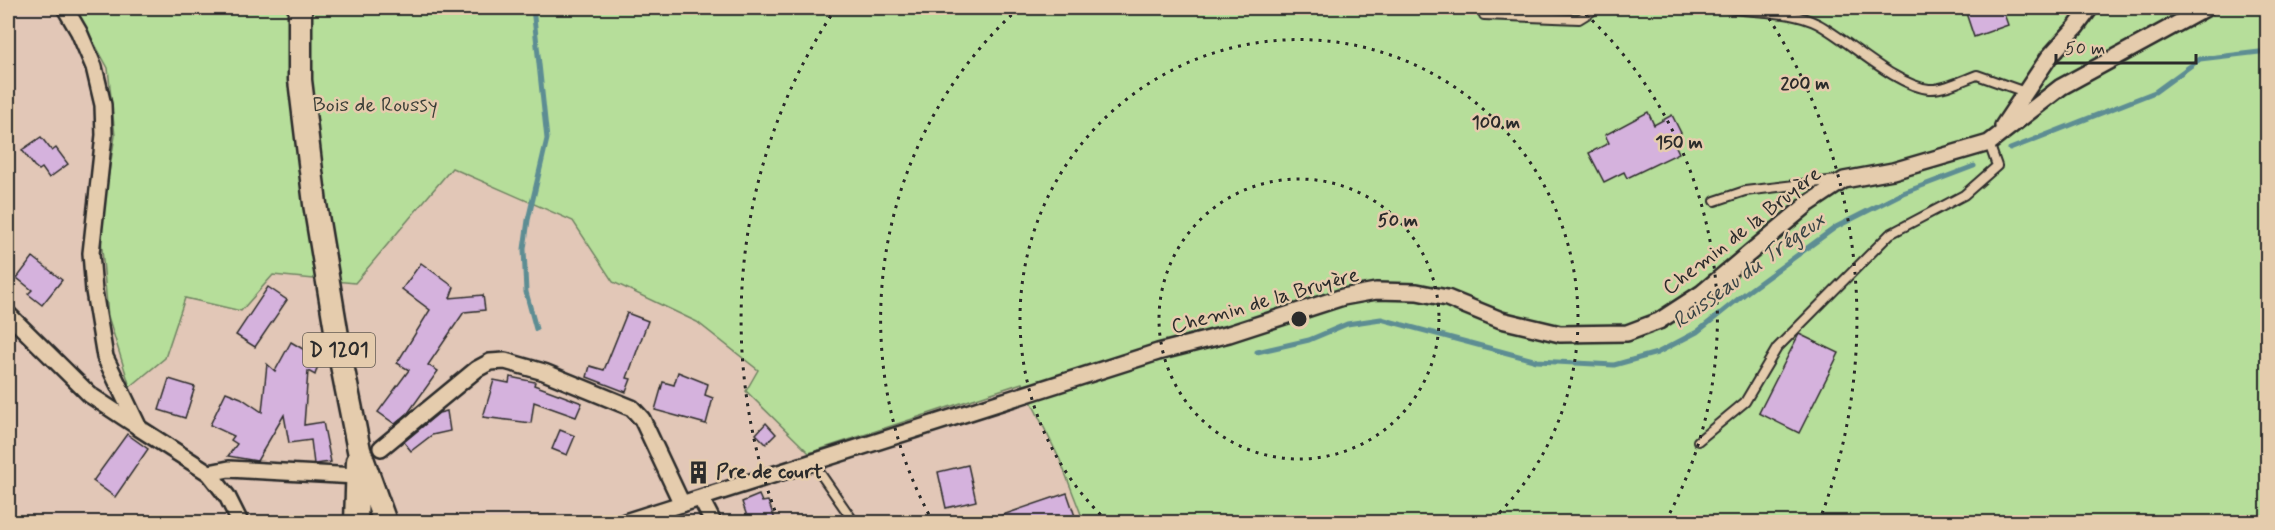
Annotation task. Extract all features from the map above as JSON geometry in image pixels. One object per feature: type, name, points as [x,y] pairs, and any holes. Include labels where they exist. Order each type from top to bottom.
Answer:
[{"type":"main road","name":"D 1201","points":[[300,8],[300,80],[315,204],[341,360],[370,449],[385,522]]},
{"type":"main road","name":"D 1201","points":[[356,522],[356,476],[370,449]]},
{"type":"street","points":[[65,8],[79,32],[94,68],[103,105],[104,135],[91,253],[94,291],[105,357],[139,428]]},
{"type":"street","points":[[1989,143],[2010,117],[2049,57],[2090,8]]},
{"type":"street","name":"Chemin de la Bruyère","points":[[625,522],[1158,352],[1229,334],[1343,297],[1376,291],[1417,292],[1447,298],[1501,320],[1560,334],[1627,333],[1659,321],[1702,293],[1808,204],[1844,180],[1893,171],[1989,143],[2061,87],[2206,8]]},
{"type":"street","points":[[8,314],[90,395],[209,473],[227,496],[240,522]]},
{"type":"street","points":[[370,449],[477,369],[490,362],[505,361],[544,372],[632,408],[642,419],[682,504]]},
{"type":"street","points":[[209,473],[229,469],[356,476]]},
{"type":"street","points":[[701,499],[713,522]]},
{"type":"lane","points":[[1484,15],[1579,19],[1597,8]]},
{"type":"lane","points":[[1728,8],[1794,14],[1818,24],[1901,79],[1929,89],[1954,84],[1977,75],[2025,92]]},
{"type":"lane","points":[[1698,441],[1745,402],[1777,348],[1890,234],[1964,195],[1997,166],[1989,143]]},
{"type":"lane","points":[[1715,201],[1745,191],[1844,180]]},
{"type":"lane","points":[[813,463],[854,522]]},
{"type":"green space","name":"Bois de Roussy","points":[[75,8],[2267,8],[2267,522],[1084,522],[1060,460],[1022,383],[809,453],[746,391],[758,370],[697,322],[613,282],[573,221],[452,168],[355,283],[273,275],[241,311],[185,298],[165,358],[130,387],[108,316],[100,227],[115,136],[108,68]]},
{"type":"building","points":[[1985,8],[2002,8],[2008,25],[1974,37],[1966,13]]},
{"type":"building","points":[[1648,112],[1654,125],[1672,115],[1681,133],[1672,138],[1679,153],[1627,178],[1624,172],[1604,182],[1589,153],[1609,143],[1605,135]]},
{"type":"building","points":[[41,137],[52,151],[56,148],[68,164],[49,178],[42,168],[39,170],[34,166],[22,150]]},
{"type":"building","points":[[33,257],[62,280],[42,305],[28,294],[32,290],[17,278]]},
{"type":"building","points":[[421,263],[454,287],[450,298],[483,295],[485,310],[464,312],[428,365],[438,371],[408,413],[395,424],[378,412],[409,370],[397,363],[430,310],[402,289]]},
{"type":"building","points":[[268,287],[287,300],[255,347],[236,335]]},
{"type":"building","points":[[627,313],[648,321],[627,378],[631,379],[626,392],[587,377],[590,366],[604,370]]},
{"type":"building","points":[[1799,334],[1839,353],[1799,433],[1759,413]]},
{"type":"building","points":[[291,342],[320,359],[315,375],[308,371],[304,425],[323,422],[331,462],[314,464],[311,440],[289,443],[284,415],[257,461],[228,456],[237,444],[231,440],[234,436],[210,425],[226,392],[241,398],[262,412],[267,364],[275,371]]},
{"type":"building","points":[[678,372],[708,384],[705,395],[713,398],[706,424],[655,410],[663,382],[674,385]]},
{"type":"building","points":[[510,377],[535,382],[534,385],[582,403],[576,417],[534,402],[531,423],[483,417],[494,380],[509,383]]},
{"type":"building","points":[[169,379],[195,387],[185,418],[159,410]]},
{"type":"building","points":[[447,411],[450,431],[432,435],[411,451],[404,442],[439,413]]},
{"type":"building","points":[[766,423],[776,434],[766,444],[756,434]]},
{"type":"building","points":[[560,430],[575,436],[567,455],[552,449]]},
{"type":"building","points":[[127,434],[148,449],[115,497],[93,481]]},
{"type":"building","points":[[968,465],[976,501],[946,508],[938,472]]},
{"type":"building","points":[[1067,493],[1077,522],[988,522],[988,520]]},
{"type":"building","points":[[759,495],[762,502],[768,501],[776,522],[749,522],[742,502]]},
{"type":"waterway","points":[[533,8],[547,139],[528,220],[524,249],[526,292],[536,329]]},
{"type":"waterway","name":"Ruisseau du Trégeux","points":[[2010,149],[2155,92],[2200,59],[2268,51]]},
{"type":"waterway","name":"Ruisseau du Trégeux","points":[[1257,352],[1309,340],[1347,324],[1381,319],[1537,361],[1614,365],[1657,353],[1697,332],[1836,227],[1903,193],[1974,166]]},
{"type":"waterway","points":[[830,516],[834,522]]},
{"type":"place","name":"Pre de court","points":[[698,472]]}]
